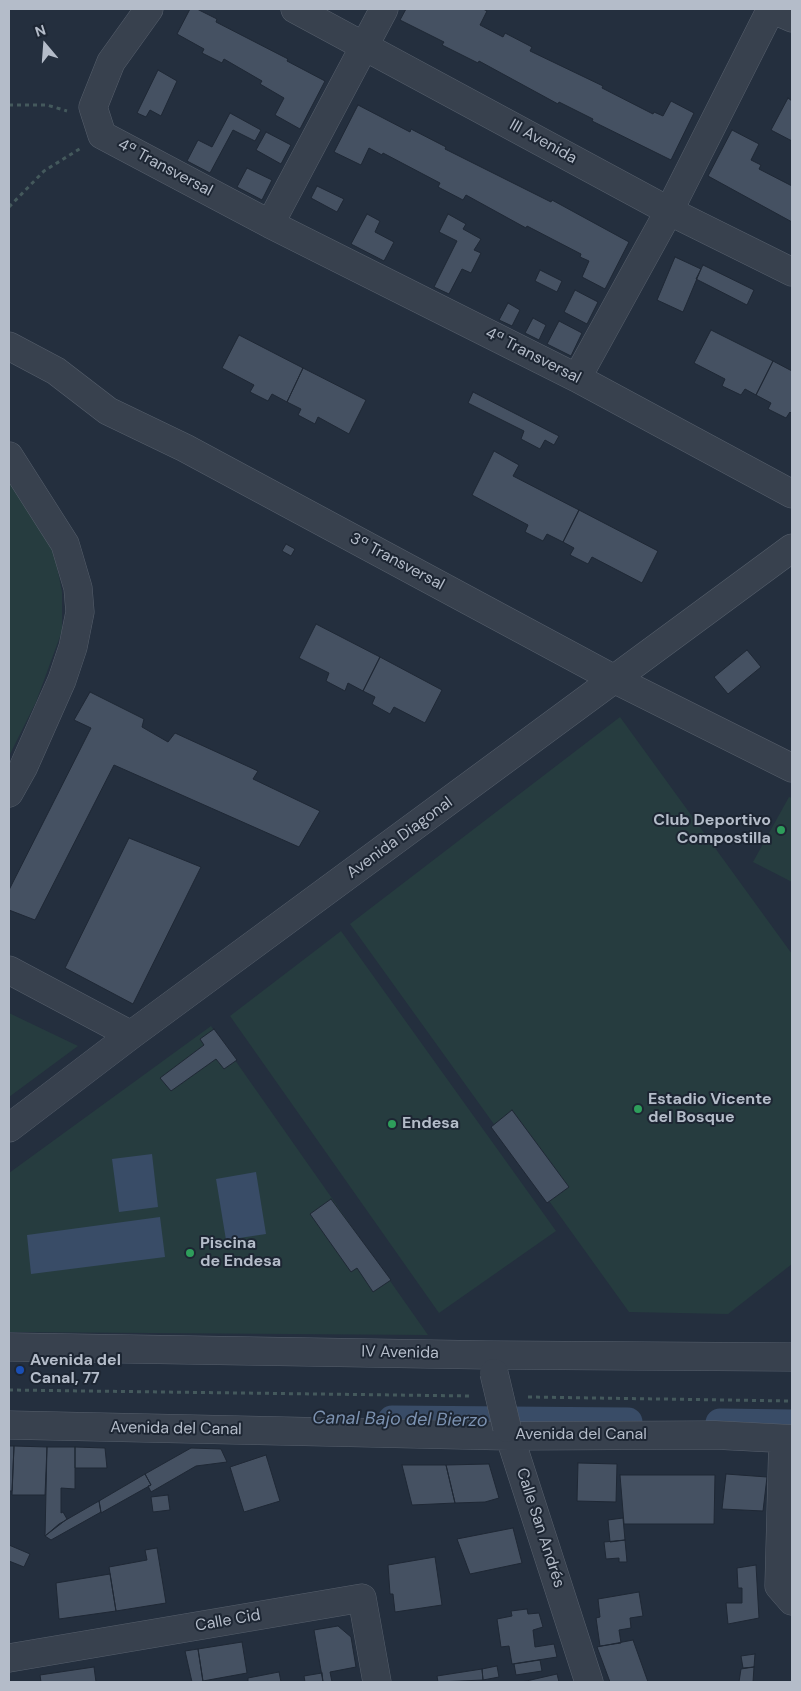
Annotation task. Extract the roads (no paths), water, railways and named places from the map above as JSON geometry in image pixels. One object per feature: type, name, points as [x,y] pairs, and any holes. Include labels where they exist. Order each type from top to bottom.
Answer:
[{"type":"street","name":"4ª Transversal","points":[[149,9],[111,62],[93,107],[99,126],[270,224],[577,378],[792,494]]},
{"type":"street","name":"III Avenida","points":[[295,9],[365,45],[670,211],[792,272]]},
{"type":"street","points":[[270,224],[384,9]]},
{"type":"street","points":[[577,378],[670,211],[771,9],[792,18]]},
{"type":"street","name":"3ª Transversal","points":[[9,346],[56,371],[108,411],[185,448],[616,680],[792,768]]},
{"type":"street","points":[[9,456],[65,544],[78,588],[80,612],[73,647],[58,689],[23,768],[9,793]]},
{"type":"street","name":"Avenida Diagonal","points":[[9,1128],[131,1035],[616,680],[792,548]]},
{"type":"street","points":[[9,970],[131,1035]]},
{"type":"street","name":"IV Avenida","points":[[9,1347],[491,1364],[792,1357]]},
{"type":"street","name":"Calle San Andrés","points":[[491,1364],[508,1432],[589,1682]]},
{"type":"street","name":"Avenida del Canal","points":[[9,1425],[706,1435],[788,1439]]},
{"type":"street","points":[[788,1439],[779,1586],[792,1601]]},
{"type":"street","name":"Calle Cid","points":[[9,1658],[362,1598],[377,1682]]},
{"type":"water","points":[[152,1154],[158,1207],[119,1212],[112,1159]]},
{"type":"water","points":[[256,1172],[266,1234],[226,1240],[216,1179]]},
{"type":"water","points":[[160,1217],[165,1257],[31,1274],[27,1235]]},
{"type":"waterway","name":"Canal Bajo del Bierzo","points":[[392,1420],[628,1422]]},
{"type":"waterway","name":"Canal Bajo del Bierzo","points":[[720,1423],[792,1424]]},
{"type":"place","name":"Club Deportivo Compostilla","points":[[781,830]]},
{"type":"place","name":"Estadio Vicente del Bosque","points":[[638,1109]]},
{"type":"place","name":"Endesa","points":[[392,1124]]},
{"type":"place","name":"Piscina de Endesa","points":[[190,1253]]},
{"type":"place","name":"Avenida del Canal, 77","points":[[20,1370]]}]
